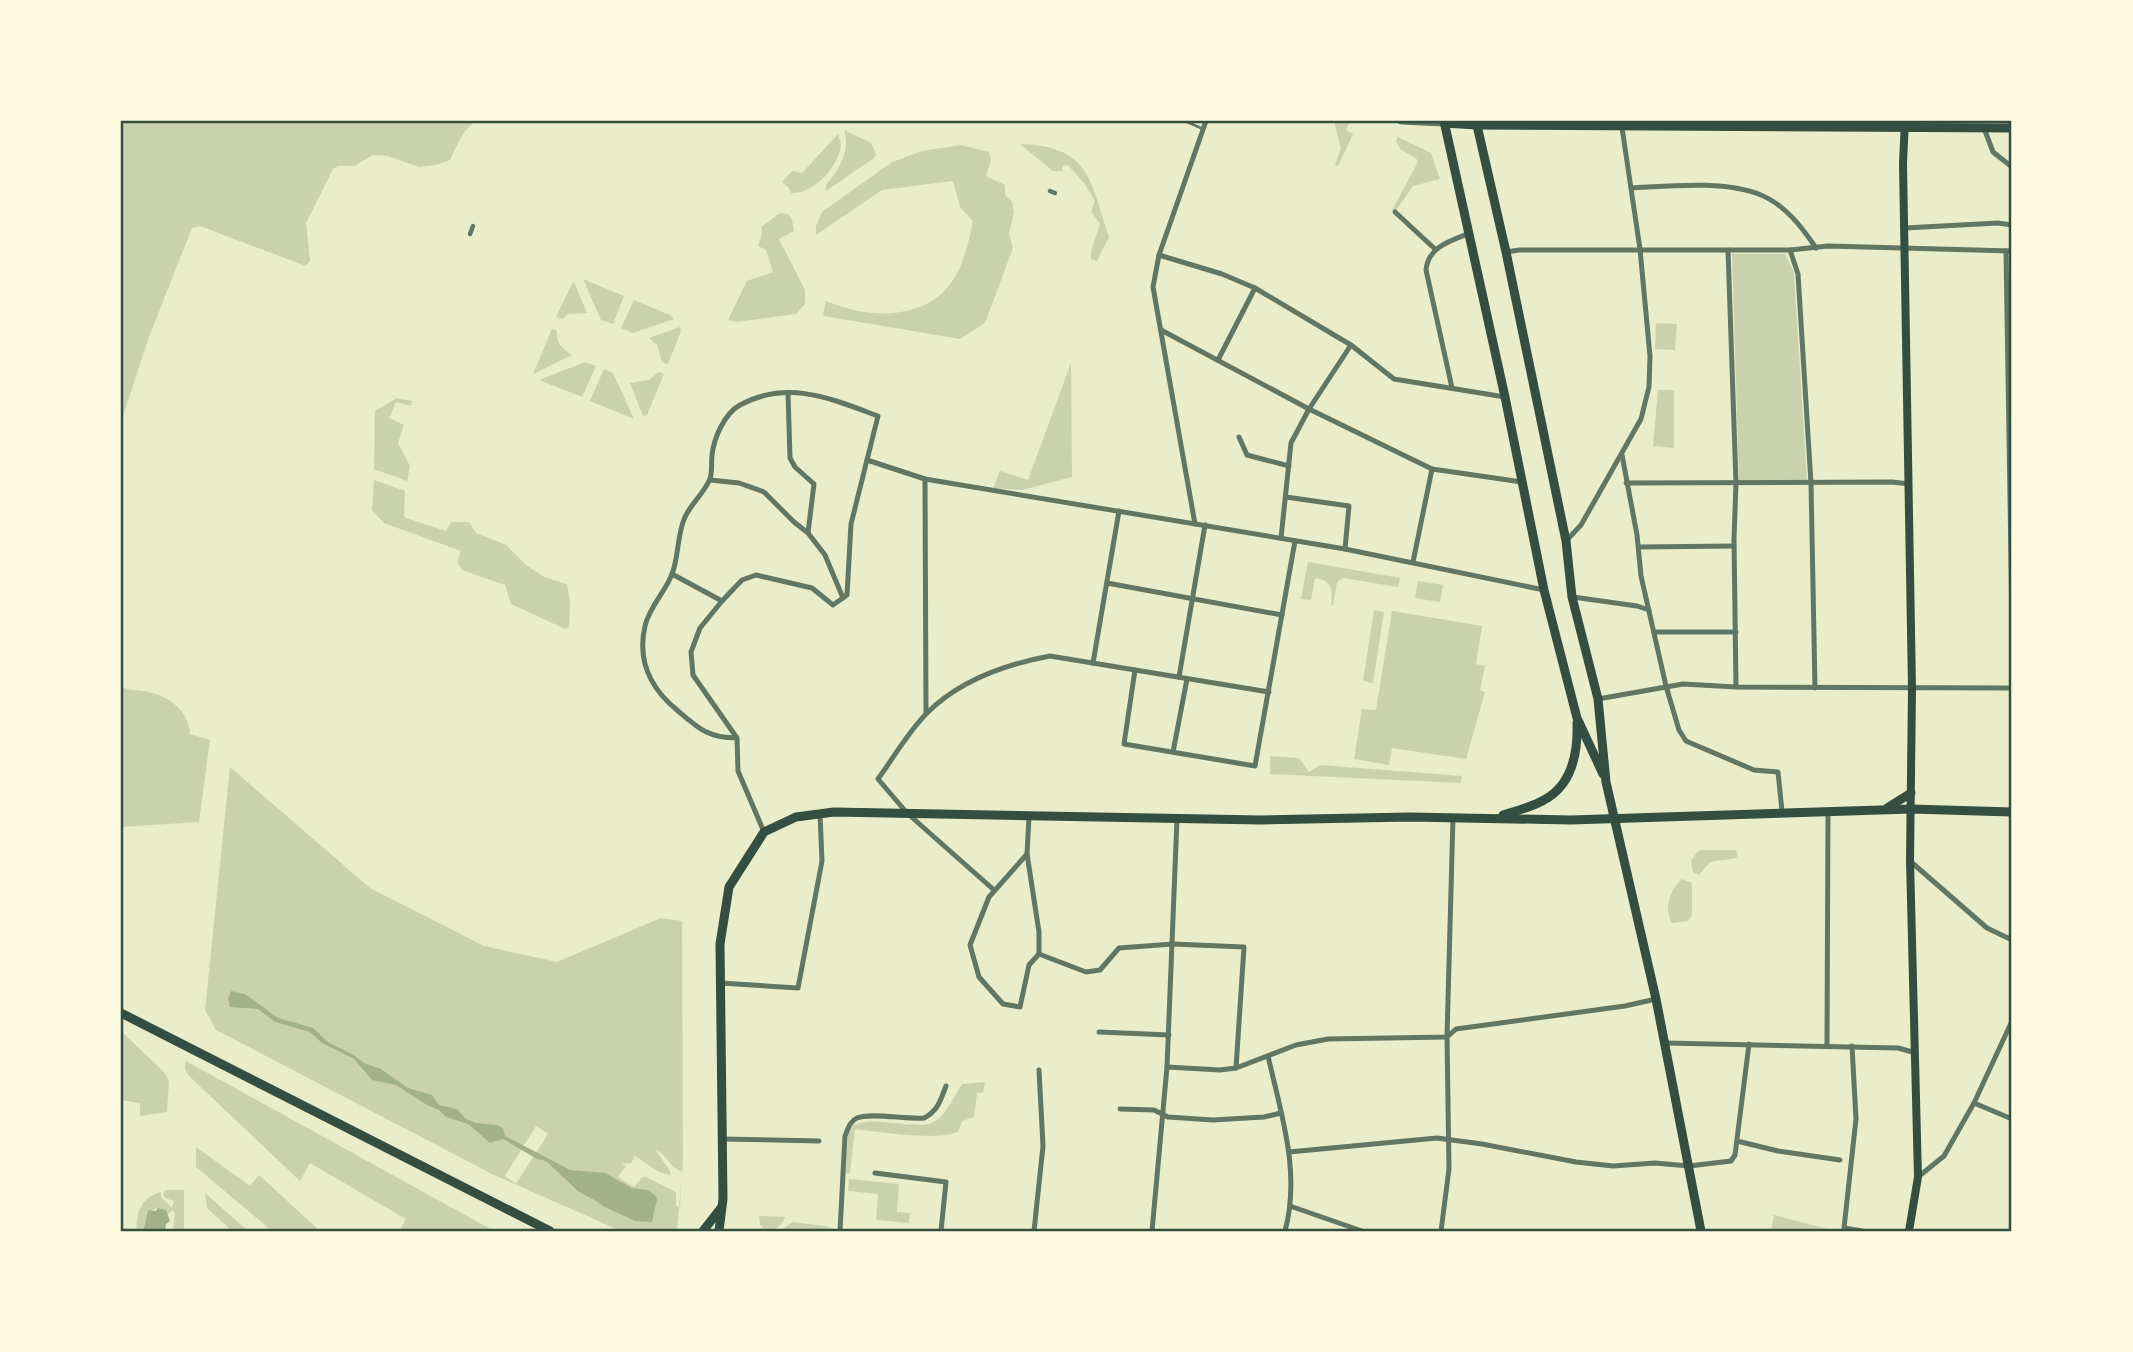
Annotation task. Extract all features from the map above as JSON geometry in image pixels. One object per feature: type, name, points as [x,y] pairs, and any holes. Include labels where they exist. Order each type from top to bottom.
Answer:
[{"type":"main road","points":[[1606,782],[1577,718],[1544,590],[1505,397],[1444,122],[1905,124],[2012,128]]},
{"type":"main road","points":[[1477,123],[1566,541],[1573,597],[1598,699],[1606,782],[1656,999],[1702,1231]]},
{"type":"main road","points":[[1905,124],[1912,689],[1910,861],[1918,1177],[1909,1231]]},
{"type":"main road","points":[[1494,818],[1541,802],[1563,783],[1575,761],[1577,718]]},
{"type":"main road","points":[[1885,809],[1911,793]]},
{"type":"main road","points":[[719,1231],[722,1203],[720,944],[729,887],[764,832],[796,817],[820,814],[907,813],[1177,819],[1453,817],[1570,820],[1828,810],[2012,812]]},
{"type":"main road","points":[[121,1013],[550,1231]]},
{"type":"main road","points":[[703,1231],[722,1203]]},
{"type":"street","points":[[1195,524],[1153,287],[1159,255],[1206,121]]},
{"type":"street","points":[[1401,121],[1444,122]]},
{"type":"street","points":[[1566,541],[1581,525],[1622,455],[1641,419],[1649,387],[1650,356],[1640,249],[1622,123]]},
{"type":"street","points":[[1984,127],[1993,152],[2012,167]]},
{"type":"street","points":[[1631,188],[1694,185],[1737,189],[1762,195],[1784,209],[1816,248]]},
{"type":"street","points":[[1395,212],[1435,249]]},
{"type":"street","points":[[1905,228],[1998,223],[2012,225]]},
{"type":"street","points":[[470,234],[473,226]]},
{"type":"street","points":[[1452,388],[1426,270],[1427,260],[1435,249],[1469,233]]},
{"type":"street","points":[[1506,252],[1816,248],[2009,251],[2012,620]]},
{"type":"street","points":[[1728,250],[1736,483],[1736,687]]},
{"type":"street","points":[[1790,250],[1798,274],[1811,483],[1815,688]]},
{"type":"street","points":[[1159,255],[1222,274],[1255,288],[1351,345],[1394,379],[1505,397]]},
{"type":"street","points":[[1218,360],[1255,288]]},
{"type":"street","points":[[1160,330],[1432,470],[1522,482]]},
{"type":"street","points":[[1281,538],[1292,443],[1309,409],[1351,345]]},
{"type":"street","points":[[788,393],[790,458],[814,484],[808,533]]},
{"type":"street","points":[[737,738],[720,738],[704,732],[673,707],[649,681],[644,661],[645,625],[672,574],[685,517],[710,480],[712,453],[720,427],[738,406],[764,397],[788,393],[819,394],[878,416],[851,524],[847,595],[833,605],[812,588],[756,575],[742,580],[700,628],[691,652],[694,676],[737,738],[738,771],[764,832]]},
{"type":"street","points":[[1239,437],[1247,455],[1289,466]]},
{"type":"street","points":[[1622,455],[1639,547],[1641,576],[1679,730],[1686,741],[1754,770],[1778,772],[1782,811]]},
{"type":"street","points":[[867,460],[925,478],[1345,549],[1544,590]]},
{"type":"street","points":[[1413,562],[1432,470]]},
{"type":"street","points":[[925,478],[926,714]]},
{"type":"street","points":[[710,480],[739,483],[764,492],[794,523],[808,533],[825,555],[843,598]]},
{"type":"street","points":[[1626,483],[1909,484]]},
{"type":"street","points":[[1286,497],[1349,506],[1345,549]]},
{"type":"street","points":[[1093,663],[1119,511]]},
{"type":"street","points":[[1179,677],[1205,525]]},
{"type":"street","points":[[1135,670],[1124,744],[1255,766],[1295,541]]},
{"type":"street","points":[[1639,547],[1734,546]]},
{"type":"street","points":[[672,574],[722,601]]},
{"type":"street","points":[[1107,583],[1282,615]]},
{"type":"street","points":[[1573,597],[1649,610]]},
{"type":"street","points":[[1654,632],[1736,632]]},
{"type":"street","points":[[994,890],[907,813],[878,779],[926,714],[966,684],[1032,659],[1050,656],[1269,692]]},
{"type":"street","points":[[1173,752],[1187,679]]},
{"type":"street","points":[[1598,699],[1666,685],[2012,688]]},
{"type":"street","points":[[1827,1045],[1828,810]]},
{"type":"street","points":[[720,983],[797,988],[822,861],[820,814]]},
{"type":"street","points":[[1027,854],[989,897],[970,945],[979,977],[1003,1004],[1020,1007],[1029,965],[1039,954],[1039,932],[1027,854],[1029,817]]},
{"type":"street","points":[[1441,1231],[1449,1169],[1447,1037],[1453,817]]},
{"type":"street","points":[[1153,1231],[1169,1035],[1177,819]]},
{"type":"street","points":[[1910,861],[1987,928],[2012,940]]},
{"type":"street","points":[[1039,954],[1086,972],[1100,970],[1119,948],[1173,944],[1244,947],[1236,1068]]},
{"type":"street","points":[[1167,1067],[1220,1070],[1236,1068],[1296,1045],[1328,1039],[1447,1037],[1456,1029],[1625,1006],[1656,999]]},
{"type":"street","points":[[1918,1177],[1944,1156],[1974,1102],[2012,1021]]},
{"type":"street","points":[[1099,1032],[1169,1035]]},
{"type":"street","points":[[1665,1043],[1827,1045],[1898,1048],[1916,1053]]},
{"type":"street","points":[[1289,1152],[1437,1138],[1601,1165],[1656,1163],[1689,1166],[1731,1161],[1735,1155],[1749,1044]]},
{"type":"street","points":[[1852,1046],[1856,1119],[1844,1228],[1862,1231]]},
{"type":"street","points":[[1268,1056],[1292,1172],[1285,1231]]},
{"type":"street","points":[[1034,1231],[1043,1146],[1039,1070]]},
{"type":"street","points":[[840,1231],[845,1136],[853,1120],[864,1116],[924,1118],[939,1106],[946,1086]]},
{"type":"street","points":[[1974,1102],[2012,1119]]},
{"type":"street","points":[[1120,1109],[1154,1110],[1168,1117],[1237,1120],[1281,1113]]},
{"type":"street","points":[[722,1139],[820,1141]]},
{"type":"street","points":[[1737,1141],[1778,1152],[1840,1160]]},
{"type":"street","points":[[875,1173],[946,1182],[941,1231]]},
{"type":"street","points":[[1290,1206],[1362,1231]]},
{"type":"lane","points":[[1185,121],[1203,129]]},
{"type":"shaded area","points":[[121,121],[477,121],[464,133],[450,160],[436,165],[419,167],[388,156],[373,155],[354,166],[338,166],[333,169],[306,223],[310,261],[306,266],[200,226],[192,228],[149,337],[121,422]]},
{"type":"shaded area","points":[[1334,121],[1350,121],[1346,130],[1353,134],[1338,166],[1335,164],[1341,149]]},
{"type":"shaded area","points":[[844,130],[871,143],[876,154],[826,191],[826,185],[845,152]]},
{"type":"shaded area","points":[[838,134],[841,145],[830,170],[816,184],[791,193],[782,182],[792,171],[802,173]]},
{"type":"shaded area","points":[[1398,137],[1431,153],[1440,179],[1413,186],[1395,212],[1392,210],[1418,162],[1400,149],[1396,141]]},
{"type":"shaded area","points":[[1020,144],[1043,146],[1061,152],[1084,170],[1109,237],[1097,261],[1091,259],[1091,251],[1100,224],[1091,211],[1095,201],[1084,183],[1068,165],[1062,166],[1062,171],[1053,171]]},
{"type":"shaded area","points":[[961,145],[989,152],[991,160],[986,176],[1005,185],[1005,195],[1012,202],[1014,212],[1009,234],[1013,248],[985,323],[960,339],[823,316],[826,301],[869,313],[900,312],[928,303],[947,288],[962,261],[973,221],[960,207],[953,181],[882,190],[816,235],[816,226],[822,212],[892,162],[922,151]]},
{"type":"shaded area","points":[[780,213],[788,214],[792,220],[794,231],[779,239],[805,290],[805,304],[796,314],[736,322],[728,320],[747,281],[773,272],[766,250],[758,246],[761,227]]},
{"type":"shaded area","points":[[1732,254],[1785,254],[1794,273],[1807,480],[1739,480]]},
{"type":"shaded area","points":[[583,279],[624,296],[613,324],[601,320]]},
{"type":"shaded area","points":[[574,282],[587,313],[568,314],[563,319],[556,317],[571,286]]},
{"type":"shaded area","points":[[634,300],[674,319],[633,333],[621,328]]},
{"type":"shaded area","points":[[1656,323],[1677,324],[1675,350],[1655,349]]},
{"type":"shaded area","points":[[680,327],[681,331],[668,364],[662,362],[657,345],[649,338]]},
{"type":"shaded area","points":[[552,329],[557,331],[560,345],[572,355],[533,374]]},
{"type":"shaded area","points":[[585,362],[596,366],[582,397],[539,380]]},
{"type":"shaded area","points":[[1071,363],[1072,477],[1022,490],[993,488],[1000,471],[1028,480]]},
{"type":"shaded area","points":[[604,369],[613,373],[634,419],[590,401]]},
{"type":"shaded area","points":[[659,372],[664,374],[647,415],[643,416],[630,383],[649,380]]},
{"type":"shaded area","points":[[1658,390],[1674,390],[1674,448],[1653,446]]},
{"type":"shaded area","points":[[397,398],[412,401],[411,406],[396,402],[389,418],[404,425],[398,443],[410,466],[407,481],[374,469],[375,411]]},
{"type":"shaded area","points":[[374,480],[405,491],[406,518],[446,531],[451,522],[469,522],[476,533],[506,545],[526,565],[544,577],[567,584],[570,603],[569,627],[565,629],[511,604],[505,585],[462,570],[457,562],[461,551],[384,523],[372,510]]},
{"type":"shaded area","points":[[1308,562],[1400,578],[1398,587],[1343,578],[1337,582],[1331,605],[1332,595],[1328,583],[1315,578],[1311,600],[1301,599]]},
{"type":"shaded area","points":[[1418,581],[1443,585],[1440,602],[1415,598]]},
{"type":"shaded area","points":[[1374,610],[1384,612],[1373,683],[1363,681]]},
{"type":"shaded area","points":[[1392,611],[1482,626],[1476,664],[1485,666],[1480,690],[1485,692],[1466,759],[1392,748],[1389,765],[1354,759],[1362,709],[1376,710]]},
{"type":"shaded area","points":[[121,686],[157,694],[171,701],[186,718],[190,734],[210,740],[199,822],[121,827]]},
{"type":"shaded area","points":[[1270,756],[1299,758],[1309,772],[1320,765],[1462,776],[1461,783],[1270,774]]},
{"type":"shaded area","points":[[230,767],[370,888],[484,946],[557,962],[661,918],[682,921],[683,1162],[682,1176],[682,1172],[655,1149],[670,1175],[659,1172],[635,1156],[631,1163],[621,1164],[626,1166],[618,1177],[634,1187],[642,1177],[646,1177],[676,1192],[676,1206],[679,1207],[677,1231],[621,1231],[492,1174],[216,1030],[205,1010]],"holes":[[[536,1126],[548,1134],[516,1184],[505,1176]]]},
{"type":"shaded area","points":[[1736,850],[1738,855],[1736,858],[1710,862],[1699,875],[1693,872],[1691,861],[1698,851]]},
{"type":"shaded area","points":[[1682,879],[1692,883],[1692,915],[1688,921],[1672,923],[1668,911],[1669,900]]},
{"type":"shaded area","points":[[231,991],[245,994],[278,1018],[313,1028],[328,1042],[364,1063],[381,1069],[408,1088],[432,1095],[439,1105],[457,1109],[466,1119],[503,1128],[505,1136],[570,1170],[605,1173],[632,1188],[648,1190],[657,1200],[652,1222],[635,1221],[603,1206],[579,1192],[546,1161],[537,1159],[503,1139],[490,1143],[468,1124],[446,1117],[439,1110],[396,1085],[372,1080],[354,1059],[322,1043],[310,1032],[275,1022],[258,1009],[230,1007],[228,999]]},
{"type":"shaded area","points":[[121,1031],[164,1072],[169,1081],[167,1112],[140,1116],[140,1103],[121,1100]]},
{"type":"shaded area","points":[[186,1061],[494,1231],[407,1231],[401,1228],[406,1219],[310,1163],[300,1181],[188,1075]]},
{"type":"shaded area","points":[[985,1082],[983,1093],[977,1093],[974,1117],[962,1121],[958,1132],[922,1136],[855,1129],[850,1173],[846,1173],[848,1134],[854,1125],[871,1121],[913,1125],[932,1123],[939,1119],[962,1084]]},
{"type":"shaded area","points":[[196,1147],[250,1186],[259,1175],[320,1231],[272,1231],[196,1167]]},
{"type":"shaded area","points":[[849,1179],[899,1184],[897,1212],[910,1213],[909,1223],[876,1220],[878,1194],[848,1191]]},
{"type":"shaded area","points":[[165,1190],[184,1190],[184,1231],[173,1230],[173,1210],[167,1215],[166,1210],[158,1208],[147,1212],[143,1231],[137,1231],[139,1212],[149,1197],[161,1192],[161,1197],[172,1208],[174,1201],[165,1198]]},
{"type":"shaded area","points":[[205,1194],[248,1231],[232,1231],[207,1208]]},
{"type":"shaded area","points":[[158,1208],[166,1210],[170,1221],[166,1224],[165,1231],[143,1231],[148,1210],[156,1211]]},
{"type":"shaded area","points":[[1774,1215],[1835,1231],[1771,1231]]},
{"type":"shaded area","points":[[759,1216],[785,1217],[778,1227],[766,1231],[760,1225]]},
{"type":"shaded area","points":[[793,1222],[825,1226],[836,1231],[779,1231]]}]
